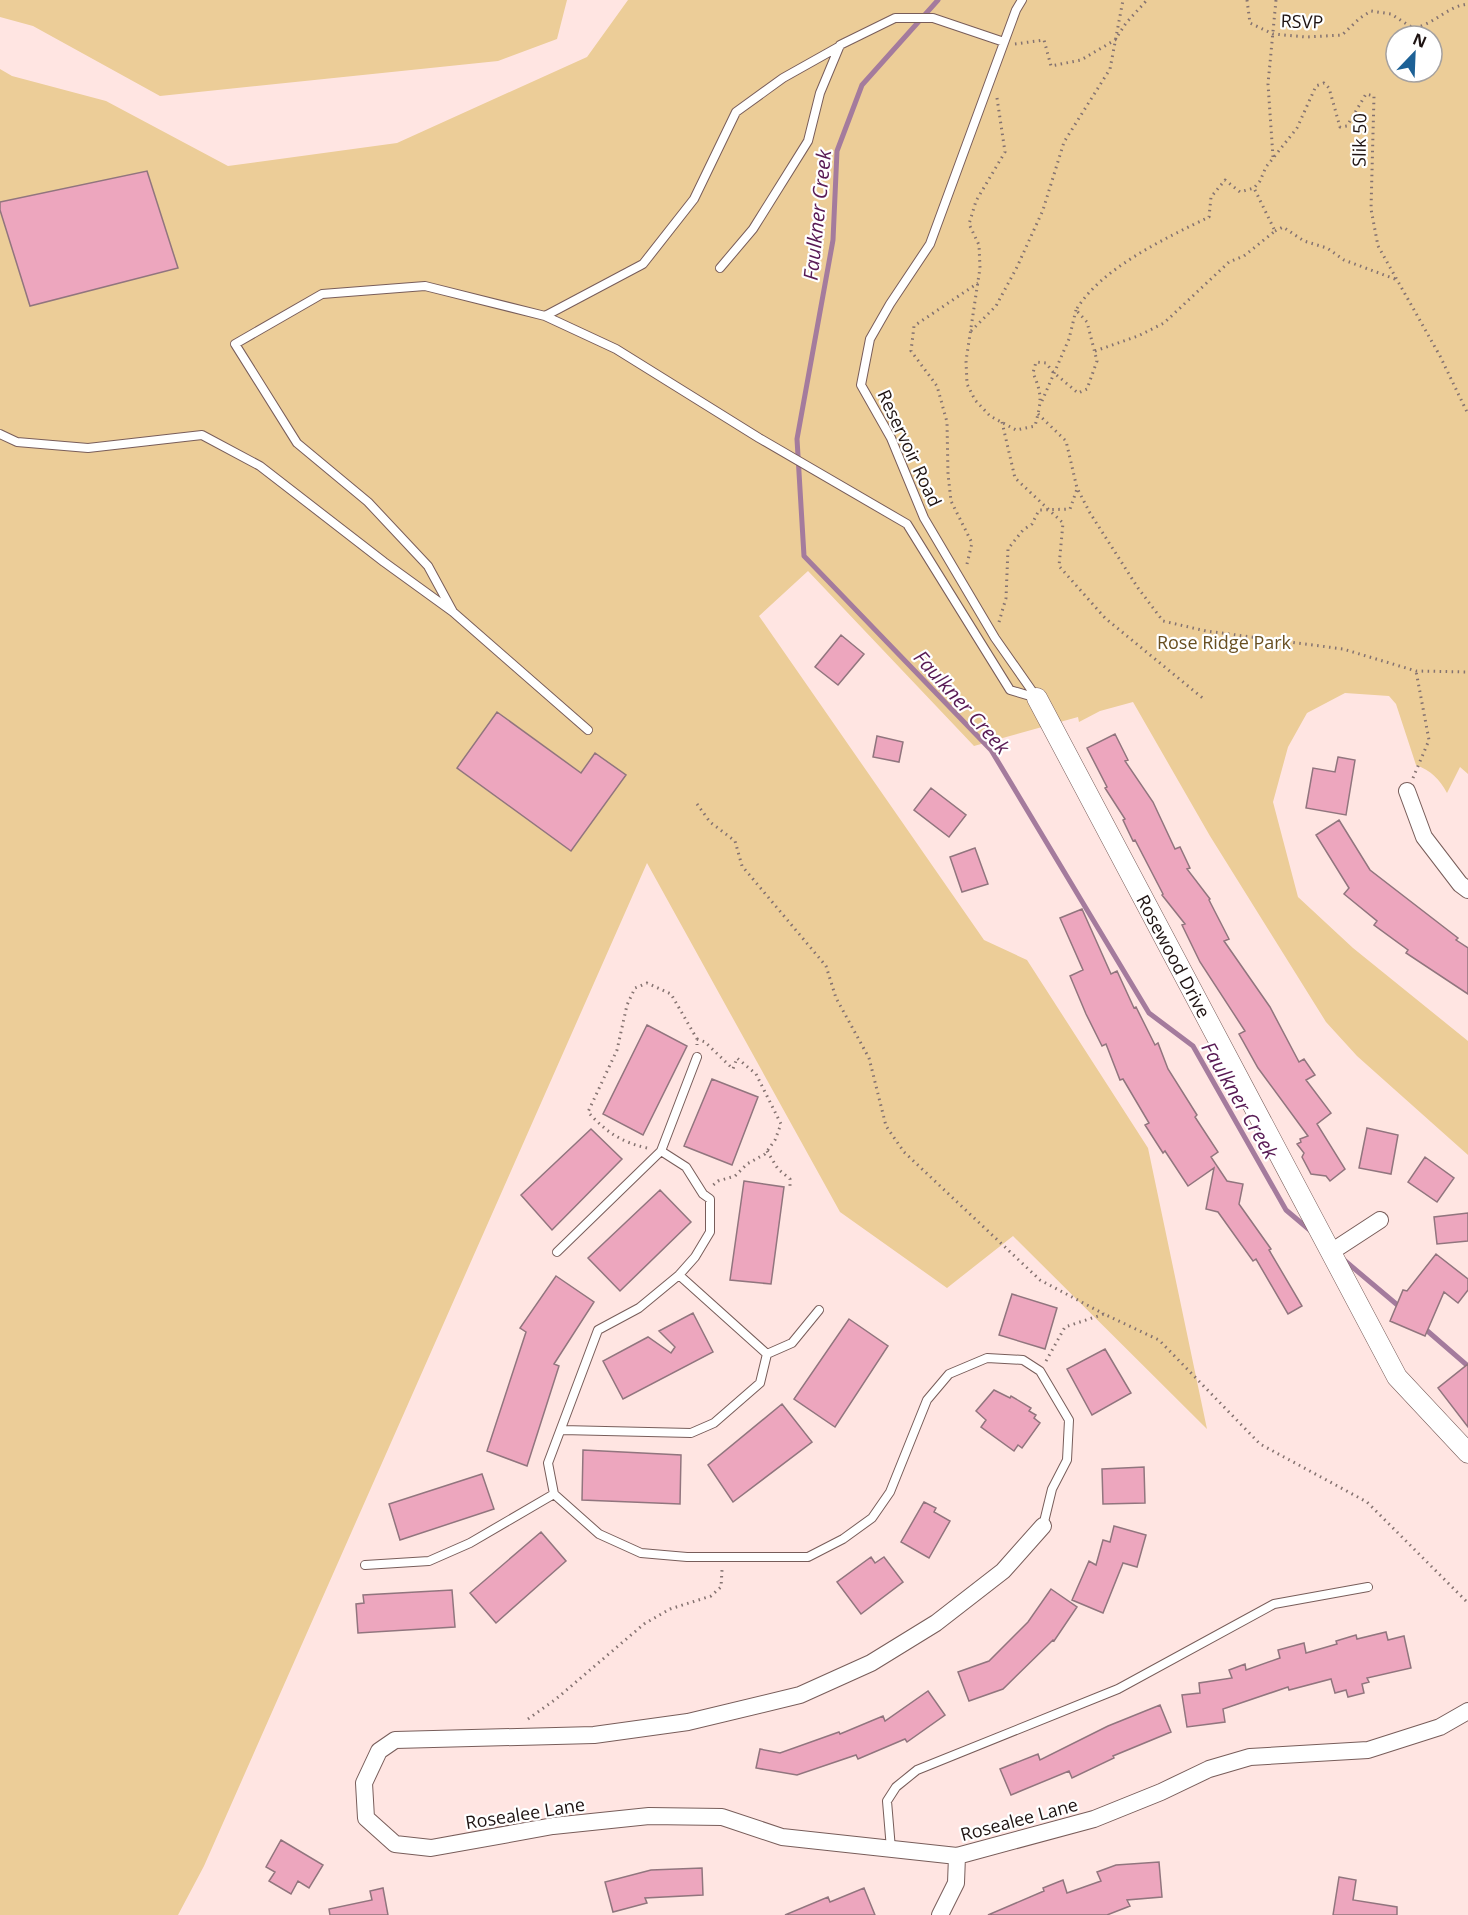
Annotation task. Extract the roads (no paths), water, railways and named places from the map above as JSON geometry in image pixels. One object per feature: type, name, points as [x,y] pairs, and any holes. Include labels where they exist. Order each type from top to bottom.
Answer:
[{"type":"street","name":"Rosewood Drive","points":[[1037,698],[1397,1377],[1468,1453]]},
{"type":"street","points":[[1407,791],[1424,837],[1460,884],[1468,890]]},
{"type":"street","points":[[1331,1252],[1380,1220]]},
{"type":"street","name":"Rosealee Lane","points":[[1043,1526],[1003,1571],[936,1623],[871,1663],[800,1695],[688,1722],[594,1735],[395,1740],[379,1751],[364,1783],[366,1818],[396,1844],[431,1848],[553,1826],[649,1816],[722,1817],[782,1837],[957,1856],[1094,1819],[1161,1792],[1209,1769],[1250,1757],[1368,1750],[1440,1727],[1468,1711]]},
{"type":"street","points":[[940,1915],[956,1883],[957,1856]]},
{"type":"lane","name":"Reservoir Road","points":[[1022,0],[1016,10],[930,244],[870,339],[861,384],[891,438],[924,518],[995,638],[1037,698]]},
{"type":"lane","points":[[545,316],[643,264],[694,199],[736,112],[783,78],[840,45],[896,18],[933,18],[1004,42]]},
{"type":"lane","points":[[720,268],[753,229],[808,141],[820,93],[840,45]]},
{"type":"lane","points":[[453,612],[428,566],[368,502],[297,443],[235,344],[322,294],[425,286],[545,316],[616,349],[759,438],[907,525],[1010,690],[1037,698]]},
{"type":"lane","points":[[0,434],[17,442],[88,448],[202,435],[260,466],[453,612],[588,730]]},
{"type":"lane","points":[[557,1252],[661,1150],[697,1057]]},
{"type":"lane","points":[[661,1150],[686,1167],[703,1194],[710,1199],[710,1232],[695,1257],[679,1275],[639,1308],[598,1330],[548,1463],[554,1494],[599,1534],[641,1553],[722,1557],[808,1557],[843,1539],[872,1518],[890,1492],[927,1400],[949,1374],[987,1358],[1023,1360],[1040,1371],[1069,1420],[1068,1460],[1052,1489],[1043,1526]]},
{"type":"lane","points":[[679,1275],[767,1354]]},
{"type":"lane","points":[[767,1354],[792,1343],[819,1310]]},
{"type":"lane","points":[[562,1430],[691,1433],[714,1423],[760,1383],[767,1354]]},
{"type":"lane","points":[[364,1566],[429,1561],[470,1543],[554,1494]]},
{"type":"lane","points":[[891,1849],[887,1801],[896,1787],[917,1770],[1118,1689],[1274,1604],[1368,1587]]},
{"type":"waterway","name":"Faulkner Creek","points":[[938,0],[862,85],[837,151],[833,240],[797,439],[804,556],[991,750],[1149,1013],[1193,1046],[1286,1210],[1312,1232]]},
{"type":"waterway","name":"Faulkner Creek","points":[[1344,1260],[1401,1308]]},
{"type":"waterway","name":"Faulkner Creek","points":[[1424,1328],[1468,1366]]},
{"type":"park label","name":"Rose Ridge Park","points":[[1224,642]]}]
